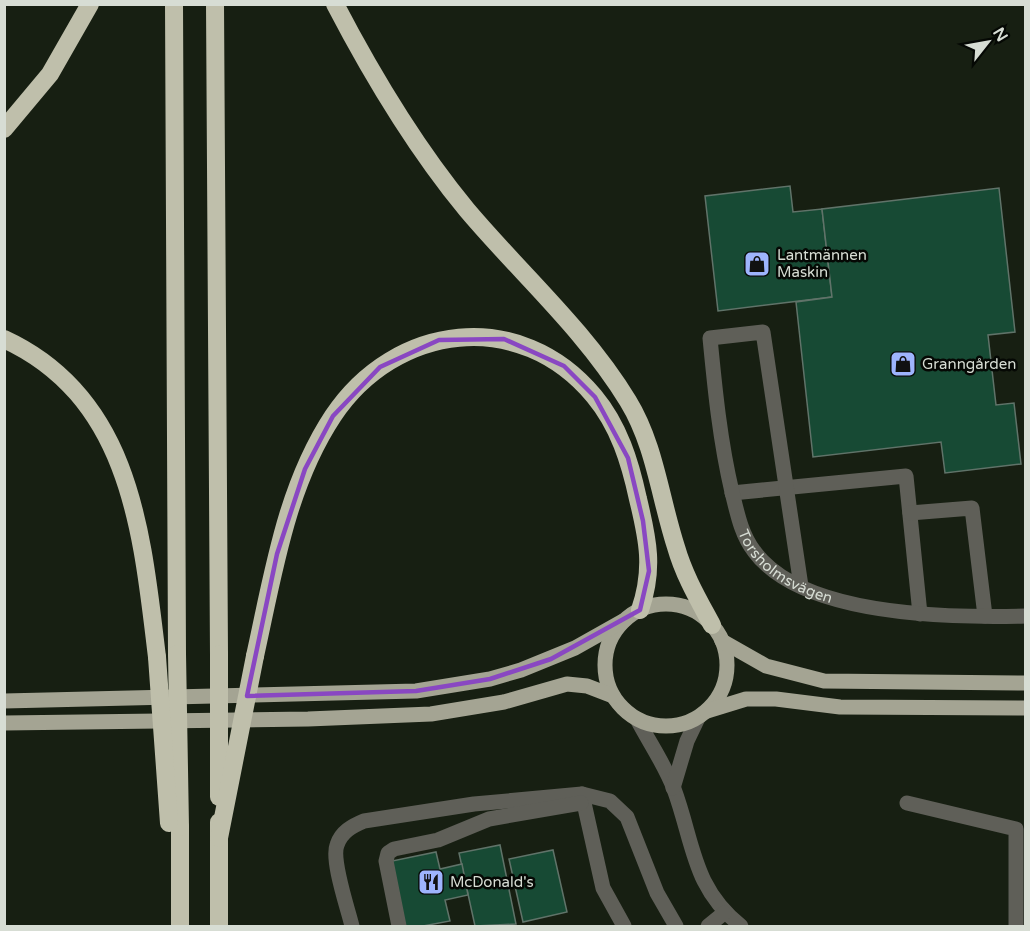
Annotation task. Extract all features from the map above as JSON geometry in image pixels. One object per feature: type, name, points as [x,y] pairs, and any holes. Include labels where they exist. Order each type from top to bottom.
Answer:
[{"type":"highway","points":[[4,129],[50,74],[90,4]]},
{"type":"highway","points":[[174,4],[177,654],[175,827]]},
{"type":"highway","points":[[215,4],[219,927]]},
{"type":"highway","points":[[335,4],[382,90],[434,168],[467,210],[585,340],[629,403],[649,446],[684,570],[712,625]]},
{"type":"highway","points":[[219,838],[277,554],[293,500],[305,469],[333,416],[363,380],[389,361],[418,346],[460,337],[504,339],[544,354],[581,382],[608,416],[628,458],[649,550],[648,584],[639,610]]},
{"type":"highway","points":[[4,339],[51,365],[89,407],[120,462],[133,504],[145,561],[157,657],[175,827],[180,926]]},
{"type":"main road","points":[[4,701],[416,691],[479,681],[521,670],[567,651],[624,621],[639,610],[659,604],[678,605],[697,612],[712,625],[722,641],[728,666],[726,678],[719,696],[703,715]]},
{"type":"main road","points":[[624,621],[616,630],[606,651],[605,674],[613,696],[623,709],[637,719],[668,727],[746,699],[776,699],[840,706],[1026,708]]},
{"type":"main road","points":[[722,641],[766,666],[824,681],[1026,683]]},
{"type":"main road","points":[[4,723],[308,719],[432,714],[504,702],[567,684],[587,686],[613,696]]},
{"type":"street","name":"Torsholmsvägen","points":[[786,486],[763,332],[710,338],[720,441],[739,522],[754,551],[783,579],[823,595],[898,614],[1026,616]]},
{"type":"street","points":[[732,493],[906,476],[920,614]]},
{"type":"street","points":[[786,486],[801,586]]},
{"type":"street","points":[[910,513],[972,508],[985,616]]},
{"type":"street","points":[[673,788],[687,741],[703,715]]},
{"type":"street","points":[[637,719],[673,788],[701,880],[724,913],[741,927]]},
{"type":"street","points":[[399,927],[386,861],[388,853],[394,849],[438,840],[489,819],[583,799]]},
{"type":"street","points":[[583,799],[603,888],[624,927]]},
{"type":"street","points":[[352,927],[335,854],[341,836],[350,827],[364,821],[474,804],[583,799],[610,801],[627,817],[657,892],[676,927]]},
{"type":"street","points":[[908,803],[1016,829],[1016,927]]},
{"type":"street","points":[[708,927],[724,913]]},
{"type":"highlighted area","points":[[504,339],[564,366],[595,397],[628,458],[643,521],[649,571],[640,610],[551,659],[490,679],[416,691],[247,696],[277,554],[305,469],[333,416],[380,367],[439,340]]},
{"type":"building","points":[[790,186],[793,212],[822,209],[832,297],[718,311],[705,196]]},
{"type":"building","points":[[999,188],[1015,332],[988,335],[996,405],[1014,403],[1021,464],[945,473],[941,442],[813,457],[796,302],[832,297],[822,209]]},
{"type":"building","points":[[500,845],[516,924],[475,926],[459,853]]},
{"type":"building","points":[[553,850],[567,912],[523,922],[509,859]]},
{"type":"building","name":"McDonald's","points":[[436,852],[440,869],[462,864],[468,895],[445,900],[450,921],[423,926],[405,926],[392,861]]},
{"type":"place","name":"Lantmännen Maskin","points":[[757,264]]},
{"type":"place","name":"Granngården","points":[[903,364]]},
{"type":"place","name":"McDonald's","points":[[431,882]]}]
